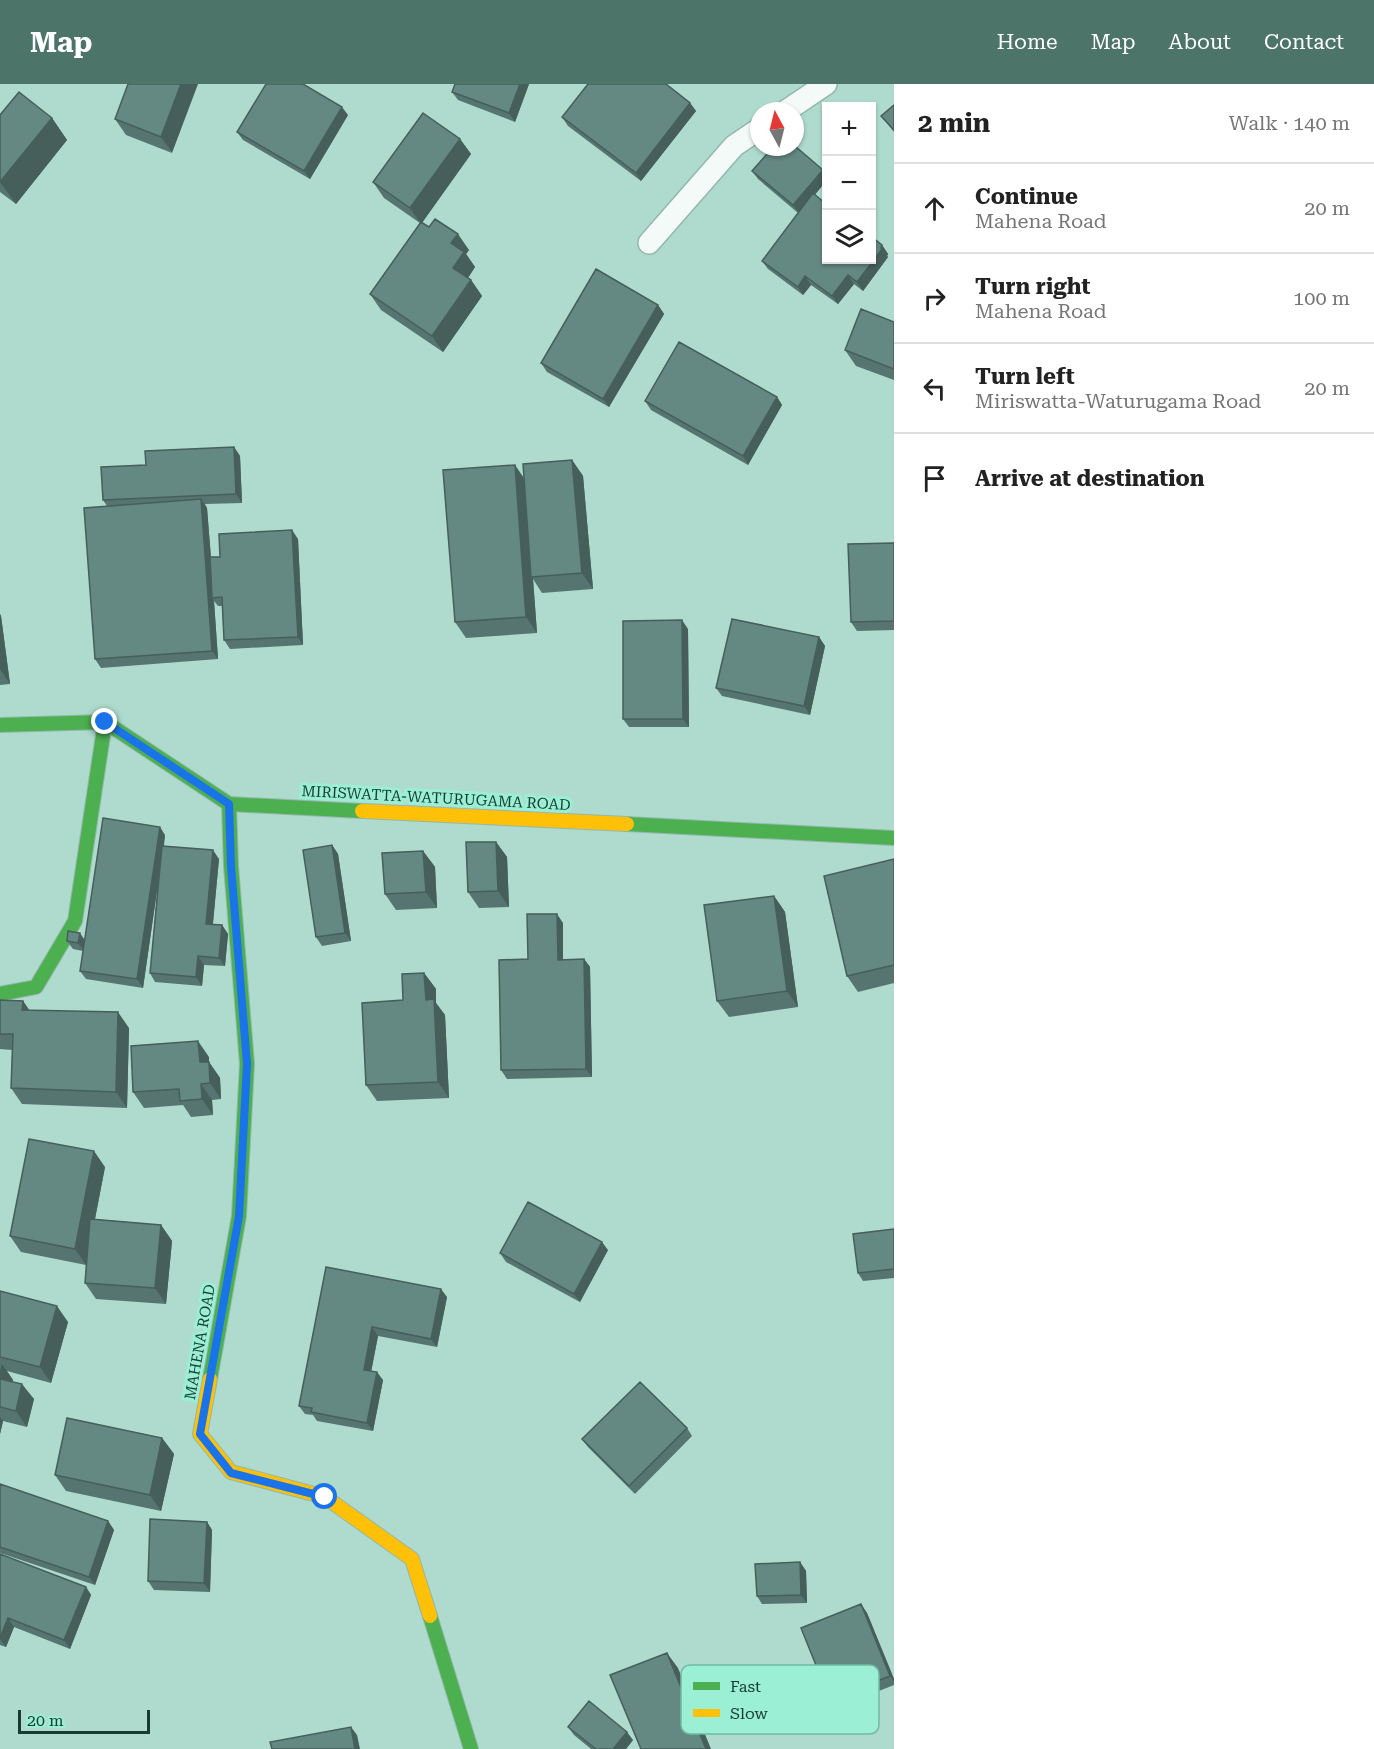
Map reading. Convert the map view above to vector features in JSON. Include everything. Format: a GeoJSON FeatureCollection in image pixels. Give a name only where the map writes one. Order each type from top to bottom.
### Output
{"type":"FeatureCollection","features":[{"type":"Feature","properties":{"kind":"street"},"geometry":{"type":"LineString","coordinates":[[0,725],[105,722],[229,804]]}},
{"type":"Feature","properties":{"kind":"street"},"geometry":{"type":"LineString","coordinates":[[0,994],[36,987],[75,921],[105,722]]}},
{"type":"Feature","properties":{"kind":"street","name":"MIRISWATTA-WATURUGAMA ROAD"},"geometry":{"type":"LineString","coordinates":[[229,804],[894,838]]}},
{"type":"Feature","properties":{"kind":"street","name":"MAHENA ROAD"},"geometry":{"type":"LineString","coordinates":[[229,804],[231,866],[247,1064],[239,1216],[200,1434],[231,1473],[325,1497],[412,1559],[471,1749]]}},
{"type":"Feature","properties":{"kind":"lane"},"geometry":{"type":"LineString","coordinates":[[799,102],[826,84]]}},
{"type":"Feature","properties":{"kind":"lane"},"geometry":{"type":"LineString","coordinates":[[649,243],[734,146],[750,135]]}},
{"type":"Feature","properties":{"kind":"building"},"geometry":{"type":"Polygon","coordinates":[[[128,84],[181,84],[161,137],[115,119],[128,84]]]}},
{"type":"Feature","properties":{"kind":"building"},"geometry":{"type":"Polygon","coordinates":[[[266,84],[303,84],[342,107],[304,171],[237,132],[266,84]]]}},
{"type":"Feature","properties":{"kind":"building"},"geometry":{"type":"Polygon","coordinates":[[[455,84],[520,84],[509,113],[452,92],[455,84]]]}},
{"type":"Feature","properties":{"kind":"building"},"geometry":{"type":"Polygon","coordinates":[[[588,84],[666,84],[690,103],[636,173],[562,117],[588,84]]]}},
{"type":"Feature","properties":{"kind":"building"},"geometry":{"type":"Polygon","coordinates":[[[19,92],[52,118],[0,182],[0,115],[19,92]]]}},
{"type":"Feature","properties":{"kind":"building"},"geometry":{"type":"Polygon","coordinates":[[[894,105],[894,130],[881,116],[894,105]]]}},
{"type":"Feature","properties":{"kind":"building"},"geometry":{"type":"Polygon","coordinates":[[[423,113],[460,139],[410,208],[373,182],[423,113]]]}},
{"type":"Feature","properties":{"kind":"building"},"geometry":{"type":"Polygon","coordinates":[[[804,154],[822,169],[793,205],[752,171],[765,156],[804,156],[804,154]]]}},
{"type":"Feature","properties":{"kind":"building"},"geometry":{"type":"Polygon","coordinates":[[[813,193],[822,201],[822,264],[871,264],[857,282],[848,275],[832,296],[805,276],[798,287],[762,261],[813,193]]]}},
{"type":"Feature","properties":{"kind":"building"},"geometry":{"type":"Polygon","coordinates":[[[435,219],[458,234],[451,243],[464,252],[453,268],[471,280],[432,336],[370,294],[421,222],[429,227],[435,219]]]}},
{"type":"Feature","properties":{"kind":"building"},"geometry":{"type":"Polygon","coordinates":[[[876,240],[882,245],[876,257],[876,240]]]}},
{"type":"Feature","properties":{"kind":"building"},"geometry":{"type":"Polygon","coordinates":[[[596,269],[658,305],[603,399],[541,363],[596,269]]]}},
{"type":"Feature","properties":{"kind":"building"},"geometry":{"type":"Polygon","coordinates":[[[861,309],[894,322],[894,369],[845,350],[861,309]]]}},
{"type":"Feature","properties":{"kind":"building"},"geometry":{"type":"Polygon","coordinates":[[[679,342],[777,397],[743,456],[645,401],[679,342]]]}},
{"type":"Feature","properties":{"kind":"building"},"geometry":{"type":"Polygon","coordinates":[[[234,447],[236,494],[103,500],[101,467],[146,465],[145,451],[234,447]]]}},
{"type":"Feature","properties":{"kind":"building"},"geometry":{"type":"Polygon","coordinates":[[[572,460],[582,573],[531,577],[523,464],[572,460]]]}},
{"type":"Feature","properties":{"kind":"building"},"geometry":{"type":"Polygon","coordinates":[[[515,465],[526,617],[455,622],[443,470],[515,465]]]}},
{"type":"Feature","properties":{"kind":"building"},"geometry":{"type":"Polygon","coordinates":[[[201,499],[212,651],[95,659],[84,508],[201,499]]]}},
{"type":"Feature","properties":{"kind":"building"},"geometry":{"type":"Polygon","coordinates":[[[292,530],[298,637],[224,640],[222,597],[212,598],[210,557],[220,557],[219,534],[292,530]]]}},
{"type":"Feature","properties":{"kind":"building"},"geometry":{"type":"Polygon","coordinates":[[[894,543],[894,621],[851,622],[848,544],[894,543]]]}},
{"type":"Feature","properties":{"kind":"building"},"geometry":{"type":"Polygon","coordinates":[[[732,619],[819,637],[804,706],[716,688],[732,619]]]}},
{"type":"Feature","properties":{"kind":"building"},"geometry":{"type":"Polygon","coordinates":[[[682,620],[683,719],[623,719],[623,621],[682,620]]]}},
{"type":"Feature","properties":{"kind":"building"},"geometry":{"type":"Polygon","coordinates":[[[103,818],[160,827],[137,979],[80,971],[103,818]]]}},
{"type":"Feature","properties":{"kind":"building"},"geometry":{"type":"Polygon","coordinates":[[[466,842],[496,842],[498,891],[468,892],[466,842]]]}},
{"type":"Feature","properties":{"kind":"building"},"geometry":{"type":"Polygon","coordinates":[[[332,845],[345,933],[316,937],[303,850],[332,845]]]}},
{"type":"Feature","properties":{"kind":"building"},"geometry":{"type":"Polygon","coordinates":[[[162,846],[213,850],[206,924],[222,925],[219,958],[198,956],[196,977],[150,973],[162,846]]]}},
{"type":"Feature","properties":{"kind":"building"},"geometry":{"type":"Polygon","coordinates":[[[423,851],[426,892],[385,894],[382,853],[423,851]]]}},
{"type":"Feature","properties":{"kind":"building"},"geometry":{"type":"Polygon","coordinates":[[[894,859],[894,965],[847,976],[824,876],[894,859]]]}},
{"type":"Feature","properties":{"kind":"building"},"geometry":{"type":"Polygon","coordinates":[[[774,896],[787,991],[717,1001],[704,905],[774,896]]]}},
{"type":"Feature","properties":{"kind":"building"},"geometry":{"type":"Polygon","coordinates":[[[527,914],[557,914],[558,960],[584,959],[586,1069],[501,1070],[499,960],[528,959],[527,914]]]}},
{"type":"Feature","properties":{"kind":"building"},"geometry":{"type":"Polygon","coordinates":[[[68,931],[80,933],[78,943],[67,941],[68,931]]]}},
{"type":"Feature","properties":{"kind":"building"},"geometry":{"type":"Polygon","coordinates":[[[424,973],[426,1000],[434,999],[438,1082],[366,1085],[362,1003],[403,1000],[402,974],[424,973]]]}},
{"type":"Feature","properties":{"kind":"building"},"geometry":{"type":"Polygon","coordinates":[[[0,1000],[23,1001],[22,1010],[118,1012],[116,1092],[11,1088],[13,1034],[0,1034],[0,1000]]]}},
{"type":"Feature","properties":{"kind":"building"},"geometry":{"type":"Polygon","coordinates":[[[198,1041],[200,1062],[209,1062],[210,1083],[201,1084],[202,1099],[180,1101],[179,1089],[133,1092],[131,1046],[198,1041]]]}},
{"type":"Feature","properties":{"kind":"building"},"geometry":{"type":"Polygon","coordinates":[[[29,1139],[94,1151],[75,1249],[10,1236],[29,1139]]]}},
{"type":"Feature","properties":{"kind":"building"},"geometry":{"type":"Polygon","coordinates":[[[528,1202],[602,1242],[574,1294],[500,1253],[528,1202]]]}},
{"type":"Feature","properties":{"kind":"building"},"geometry":{"type":"Polygon","coordinates":[[[90,1219],[161,1225],[155,1288],[85,1283],[90,1219]]]}},
{"type":"Feature","properties":{"kind":"building"},"geometry":{"type":"Polygon","coordinates":[[[894,1229],[894,1269],[858,1273],[853,1234],[894,1229]]]}},
{"type":"Feature","properties":{"kind":"building"},"geometry":{"type":"Polygon","coordinates":[[[326,1267],[441,1289],[431,1339],[372,1327],[364,1370],[377,1372],[367,1423],[311,1412],[312,1408],[299,1406],[326,1267]]]}},
{"type":"Feature","properties":{"kind":"building"},"geometry":{"type":"Polygon","coordinates":[[[0,1291],[57,1306],[40,1367],[0,1357],[0,1291]]]}},
{"type":"Feature","properties":{"kind":"building"},"geometry":{"type":"Polygon","coordinates":[[[0,1379],[22,1384],[16,1411],[0,1407],[0,1379]]]}},
{"type":"Feature","properties":{"kind":"building"},"geometry":{"type":"Polygon","coordinates":[[[640,1382],[687,1428],[629,1486],[582,1439],[640,1382]]]}},
{"type":"Feature","properties":{"kind":"building"},"geometry":{"type":"Polygon","coordinates":[[[67,1418],[162,1438],[150,1495],[55,1475],[67,1418]]]}},
{"type":"Feature","properties":{"kind":"building"},"geometry":{"type":"Polygon","coordinates":[[[0,1484],[108,1521],[89,1577],[0,1547],[0,1484]]]}},
{"type":"Feature","properties":{"kind":"building"},"geometry":{"type":"Polygon","coordinates":[[[150,1519],[207,1522],[204,1583],[148,1581],[150,1519]]]}},
{"type":"Feature","properties":{"kind":"building"},"geometry":{"type":"Polygon","coordinates":[[[0,1554],[86,1587],[64,1640],[8,1618],[0,1638],[0,1554]]]}},
{"type":"Feature","properties":{"kind":"building"},"geometry":{"type":"Polygon","coordinates":[[[800,1562],[801,1595],[757,1596],[755,1564],[800,1562]]]}},
{"type":"Feature","properties":{"kind":"building"},"geometry":{"type":"Polygon","coordinates":[[[861,1604],[890,1676],[879,1680],[879,1665],[816,1665],[801,1628],[861,1604]]]}},
{"type":"Feature","properties":{"kind":"building"},"geometry":{"type":"Polygon","coordinates":[[[667,1653],[681,1687],[681,1734],[700,1734],[706,1749],[641,1749],[610,1675],[667,1653]]]}},
{"type":"Feature","properties":{"kind":"building"},"geometry":{"type":"Polygon","coordinates":[[[589,1701],[627,1732],[613,1749],[596,1749],[568,1727],[589,1701]]]}},
{"type":"Feature","properties":{"kind":"building"},"geometry":{"type":"Polygon","coordinates":[[[351,1727],[355,1749],[272,1749],[270,1742],[351,1727]]]}},
{"type":"Feature","properties":{"kind":"traffic: fast"},"geometry":{"type":"LineString","coordinates":[[0,994],[36,987],[75,921],[105,722]]}},
{"type":"Feature","properties":{"kind":"traffic: fast"},"geometry":{"type":"LineString","coordinates":[[0,725],[105,722],[229,804],[362,811]]}},
{"type":"Feature","properties":{"kind":"traffic: fast"},"geometry":{"type":"LineString","coordinates":[[210,1379],[239,1216],[247,1064],[231,866],[229,804]]}},
{"type":"Feature","properties":{"kind":"traffic: fast"},"geometry":{"type":"LineString","coordinates":[[627,824],[894,838]]}},
{"type":"Feature","properties":{"kind":"traffic: fast"},"geometry":{"type":"LineString","coordinates":[[430,1616],[471,1749]]}},
{"type":"Feature","properties":{"kind":"traffic: slow"},"geometry":{"type":"LineString","coordinates":[[362,811],[627,824]]}},
{"type":"Feature","properties":{"kind":"traffic: slow"},"geometry":{"type":"LineString","coordinates":[[210,1379],[200,1434],[231,1472],[325,1497],[412,1559],[430,1616]]}},
{"type":"Feature","properties":{"kind":"route"},"geometry":{"type":"LineString","coordinates":[[105,722],[229,804],[231,866],[247,1064],[239,1216],[200,1434],[231,1473],[325,1497]]}}]}
